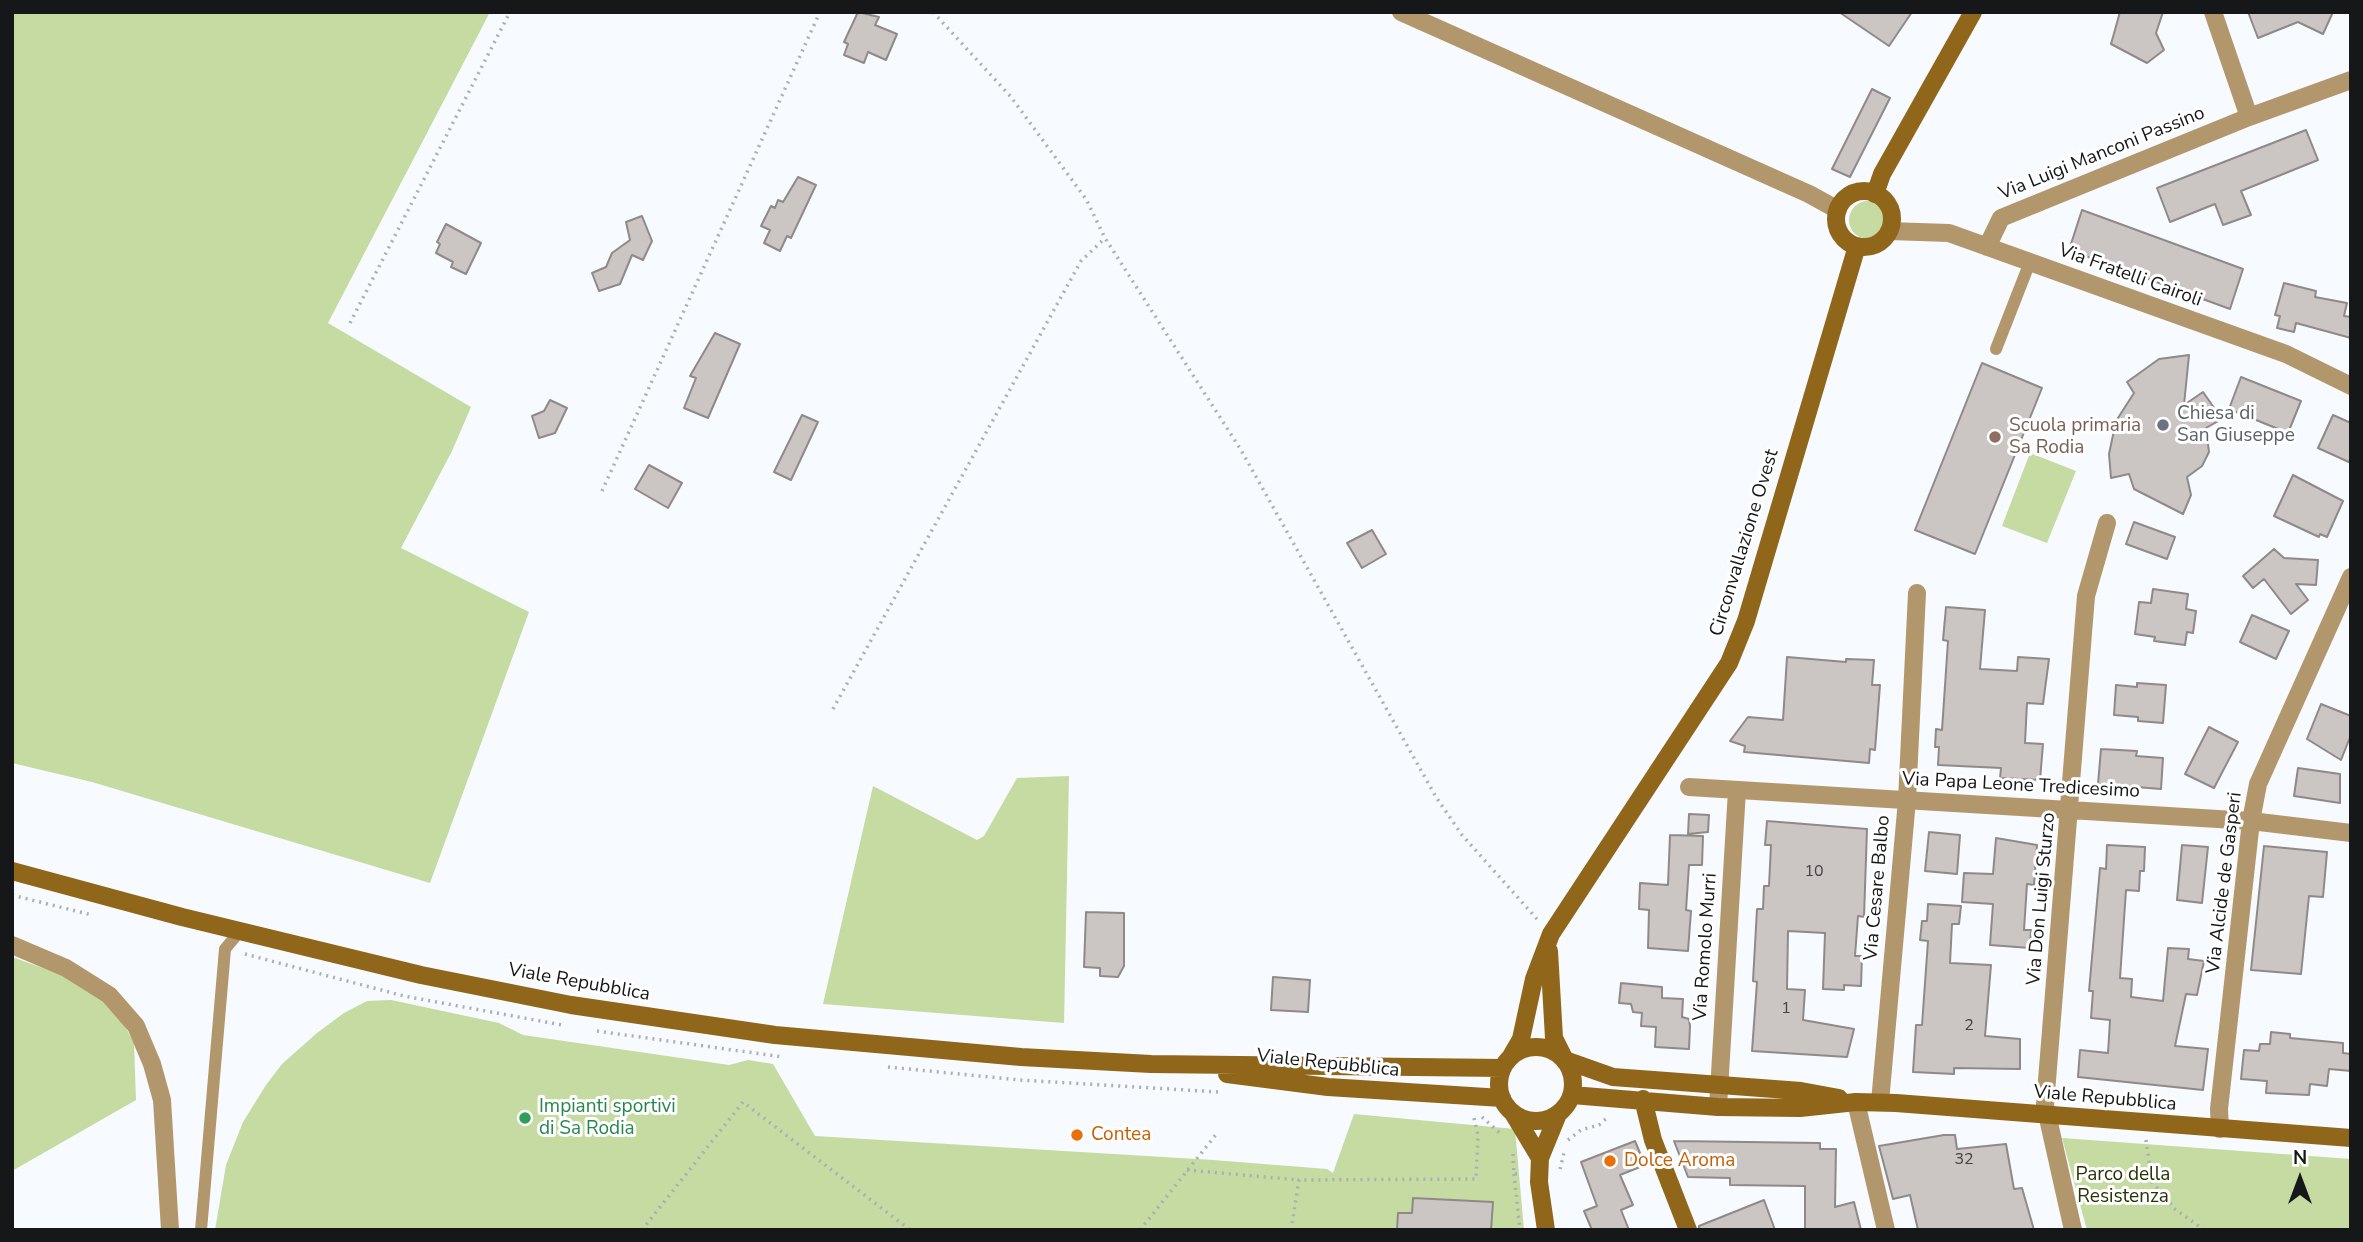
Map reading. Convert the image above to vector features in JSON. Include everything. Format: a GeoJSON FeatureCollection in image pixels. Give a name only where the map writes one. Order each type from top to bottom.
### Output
{"type":"FeatureCollection","features":[{"type":"Feature","properties":{"kind":"street"},"geometry":{"type":"LineString","coordinates":[[1401,12],[1810,194],[1838,210]]}},
{"type":"Feature","properties":{"kind":"street"},"geometry":{"type":"LineString","coordinates":[[1875,194],[1882,174],[1973,12]]}},
{"type":"Feature","properties":{"kind":"street"},"geometry":{"type":"LineString","coordinates":[[2213,12],[2249,117]]}},
{"type":"Feature","properties":{"kind":"street","name":"Via Luigi Manconi Passino"},"geometry":{"type":"LineString","coordinates":[[1987,247],[2001,218],[2249,117],[2351,80]]}},
{"type":"Feature","properties":{"kind":"street"},"geometry":{"type":"LineString","coordinates":[[1862,192],[1875,194],[1889,207],[1892,219],[1889,231],[1875,244],[1857,246],[1845,240],[1838,229],[1838,210],[1850,195],[1862,192]]}},
{"type":"Feature","properties":{"kind":"street","name":"Via Fratelli Cairoli"},"geometry":{"type":"LineString","coordinates":[[1889,231],[1950,233],[2286,354],[2351,386]]}},
{"type":"Feature","properties":{"kind":"street","name":"Circonvallazione Ovest"},"geometry":{"type":"LineString","coordinates":[[1506,1063],[1521,1039],[1534,979],[1550,940],[1728,663],[1746,621],[1857,246]]}},
{"type":"Feature","properties":{"kind":"street","name":"Via Don Luigi Sturzo"},"geometry":{"type":"LineString","coordinates":[[2073,1230],[2044,1115],[2071,810],[2086,596],[2107,523]]}},
{"type":"Feature","properties":{"kind":"street","name":"Via Alcide de Gasperi"},"geometry":{"type":"LineString","coordinates":[[2220,1129],[2219,1109],[2251,821],[2258,784],[2351,577]]}},
{"type":"Feature","properties":{"kind":"street","name":"Via Cesare Balbo"},"geometry":{"type":"LineString","coordinates":[[1880,1102],[1907,800],[1917,593]]}},
{"type":"Feature","properties":{"kind":"street","name":"Via Papa Leone Tredicesimo"},"geometry":{"type":"LineString","coordinates":[[1689,787],[2251,821],[2351,833]]}},
{"type":"Feature","properties":{"kind":"street","name":"Via Romolo Murri"},"geometry":{"type":"LineString","coordinates":[[1718,1107],[1737,790]]}},
{"type":"Feature","properties":{"kind":"street","name":"Viale Repubblica"},"geometry":{"type":"LineString","coordinates":[[12,871],[421,975],[571,1005],[748,1031],[1021,1057],[1151,1064],[1506,1063]]}},
{"type":"Feature","properties":{"kind":"street"},"geometry":{"type":"LineString","coordinates":[[1546,1230],[1539,1182],[1540,1158],[1558,1114],[1572,1095],[1574,1083],[1554,1038],[1550,940]]}},
{"type":"Feature","properties":{"kind":"street"},"geometry":{"type":"LineString","coordinates":[[12,945],[66,968],[109,995],[136,1026],[152,1064],[162,1101],[170,1230]]}},
{"type":"Feature","properties":{"kind":"street"},"geometry":{"type":"LineString","coordinates":[[1540,1158],[1507,1105],[1499,1080],[1506,1063],[1532,1047],[1544,1048],[1565,1060]]}},
{"type":"Feature","properties":{"kind":"street","name":"Viale Repubblica"},"geometry":{"type":"LineString","coordinates":[[1565,1060],[1613,1077],[1801,1091],[1856,1102]]}},
{"type":"Feature","properties":{"kind":"street","name":"Viale Repubblica"},"geometry":{"type":"LineString","coordinates":[[1151,1064],[1328,1087],[1507,1105]]}},
{"type":"Feature","properties":{"kind":"street","name":"Viale Repubblica"},"geometry":{"type":"LineString","coordinates":[[1572,1095],[1718,1107],[1800,1108],[1880,1102],[2351,1139]]}},
{"type":"Feature","properties":{"kind":"street"},"geometry":{"type":"LineString","coordinates":[[1643,1099],[1653,1140],[1688,1230]]}},
{"type":"Feature","properties":{"kind":"street"},"geometry":{"type":"LineString","coordinates":[[1856,1102],[1886,1230]]}},
{"type":"Feature","properties":{"kind":"street"},"geometry":{"type":"LineString","coordinates":[[1507,1105],[1535,1121],[1558,1114]]}},
{"type":"Feature","properties":{"kind":"lane"},"geometry":{"type":"LineString","coordinates":[[1996,349],[2030,262]]}},
{"type":"Feature","properties":{"kind":"lane"},"geometry":{"type":"LineString","coordinates":[[201,1230],[225,949],[240,931]]}},
{"type":"Feature","properties":{"kind":"path"},"geometry":{"type":"LineString","coordinates":[[350,323],[510,12]]}},
{"type":"Feature","properties":{"kind":"path"},"geometry":{"type":"LineString","coordinates":[[602,491],[820,12]]}},
{"type":"Feature","properties":{"kind":"path"},"geometry":{"type":"LineString","coordinates":[[933,12],[1011,97],[1086,199],[1105,238],[1241,450],[1436,797],[1462,835],[1550,940]]}},
{"type":"Feature","properties":{"kind":"path"},"geometry":{"type":"LineString","coordinates":[[833,709],[1081,261],[1105,238]]}},
{"type":"Feature","properties":{"kind":"path"},"geometry":{"type":"LineString","coordinates":[[642,1230],[743,1102],[910,1230]]}},
{"type":"Feature","properties":{"kind":"path"},"geometry":{"type":"LineString","coordinates":[[1187,1170],[1299,1180],[1476,1179],[1478,1135],[1472,1108]]}},
{"type":"Feature","properties":{"kind":"path"},"geometry":{"type":"LineString","coordinates":[[1140,1230],[1217,1132]]}},
{"type":"Feature","properties":{"kind":"path"},"geometry":{"type":"LineString","coordinates":[[2146,1140],[2152,1182],[2175,1209],[2204,1230]]}},
{"type":"Feature","properties":{"kind":"path"},"geometry":{"type":"LineString","coordinates":[[1514,1174],[1520,1230]]}},
{"type":"Feature","properties":{"kind":"path"},"geometry":{"type":"LineString","coordinates":[[1291,1230],[1299,1180]]}},
{"type":"Feature","properties":{"kind":"green space"},"geometry":{"type":"Polygon","coordinates":[[[12,12],[490,12],[328,323],[471,407],[452,451],[401,548],[529,612],[430,883],[92,782],[12,763],[12,12]]]}},
{"type":"Feature","properties":{"kind":"green space"},"geometry":{"type":"Polygon","coordinates":[[[1868,201],[1881,207],[1887,220],[1881,233],[1868,239],[1855,233],[1849,220],[1855,207],[1868,201]]]}},
{"type":"Feature","properties":{"kind":"green space"},"geometry":{"type":"Polygon","coordinates":[[[2030,453],[2076,471],[2047,543],[2002,526],[2030,453]]]}},
{"type":"Feature","properties":{"kind":"green space"},"geometry":{"type":"Polygon","coordinates":[[[1069,776],[1064,1023],[823,1004],[873,786],[977,840],[984,836],[1017,778],[1069,776]]]}},
{"type":"Feature","properties":{"kind":"green space"},"geometry":{"type":"Polygon","coordinates":[[[12,957],[82,982],[113,1004],[134,1043],[136,1100],[12,1171],[12,957]]]}},
{"type":"Feature","properties":{"kind":"green space","name":"Impianti sportivi di Sa Rodia"},"geometry":{"type":"Polygon","coordinates":[[[391,1000],[499,1023],[523,1035],[729,1065],[748,1060],[773,1064],[815,1136],[1213,1160],[1327,1169],[1333,1173],[1354,1114],[1515,1129],[1524,1230],[215,1230],[226,1165],[243,1122],[282,1064],[344,1013],[367,1001],[391,1000]]]}},
{"type":"Feature","properties":{"kind":"green space","name":"Parco della Resistenza"},"geometry":{"type":"Polygon","coordinates":[[[2062,1138],[2351,1159],[2351,1230],[2087,1230],[2062,1138]]]}},
{"type":"Feature","properties":{"kind":"building"},"geometry":{"type":"Polygon","coordinates":[[[858,12],[879,17],[875,25],[897,34],[886,60],[868,52],[864,63],[844,55],[848,44],[844,42],[858,12]]]}},
{"type":"Feature","properties":{"kind":"building"},"geometry":{"type":"Polygon","coordinates":[[[1839,12],[1912,12],[1889,46],[1839,12]]]}},
{"type":"Feature","properties":{"kind":"building"},"geometry":{"type":"Polygon","coordinates":[[[2120,12],[2163,12],[2156,33],[2164,50],[2147,63],[2111,44],[2120,12]]]}},
{"type":"Feature","properties":{"kind":"building"},"geometry":{"type":"Polygon","coordinates":[[[2248,12],[2333,12],[2323,34],[2298,22],[2258,38],[2248,12]]]}},
{"type":"Feature","properties":{"kind":"building"},"geometry":{"type":"Polygon","coordinates":[[[1872,89],[1890,98],[1850,177],[1832,169],[1872,89]]]}},
{"type":"Feature","properties":{"kind":"building"},"geometry":{"type":"Polygon","coordinates":[[[2306,130],[2318,160],[2241,191],[2251,215],[2223,225],[2215,204],[2170,222],[2157,188],[2306,130]]]}},
{"type":"Feature","properties":{"kind":"building"},"geometry":{"type":"Polygon","coordinates":[[[798,177],[816,185],[791,238],[787,236],[780,251],[764,243],[770,230],[761,226],[771,206],[775,208],[778,200],[783,202],[798,177]]]}},
{"type":"Feature","properties":{"kind":"building"},"geometry":{"type":"Polygon","coordinates":[[[2082,210],[2243,269],[2230,309],[2069,250],[2082,210]]]}},
{"type":"Feature","properties":{"kind":"building"},"geometry":{"type":"Polygon","coordinates":[[[642,216],[652,241],[643,260],[632,255],[620,284],[599,291],[592,273],[606,267],[612,253],[630,240],[626,222],[642,216]]]}},
{"type":"Feature","properties":{"kind":"building"},"geometry":{"type":"Polygon","coordinates":[[[446,224],[481,243],[466,274],[451,267],[453,262],[436,253],[440,244],[437,242],[446,224]]]}},
{"type":"Feature","properties":{"kind":"building"},"geometry":{"type":"Polygon","coordinates":[[[2284,283],[2316,291],[2315,297],[2347,303],[2344,316],[2351,317],[2351,338],[2296,323],[2294,332],[2277,328],[2280,316],[2275,315],[2284,283]]]}},
{"type":"Feature","properties":{"kind":"building"},"geometry":{"type":"Polygon","coordinates":[[[715,333],[740,344],[708,418],[684,408],[696,378],[690,376],[715,333]]]}},
{"type":"Feature","properties":{"kind":"building","name":"Chiesa di San Giuseppe"},"geometry":{"type":"Polygon","coordinates":[[[2189,355],[2184,405],[2203,392],[2222,419],[2206,428],[2209,452],[2202,466],[2187,477],[2191,495],[2183,514],[2134,489],[2129,474],[2111,478],[2109,454],[2116,421],[2134,393],[2127,382],[2159,359],[2189,355]]]}},
{"type":"Feature","properties":{"kind":"building"},"geometry":{"type":"Polygon","coordinates":[[[1982,363],[2042,388],[1975,554],[1915,530],[1982,363]]]}},
{"type":"Feature","properties":{"kind":"building"},"geometry":{"type":"Polygon","coordinates":[[[2241,377],[2301,401],[2288,433],[2229,409],[2241,377]]]}},
{"type":"Feature","properties":{"kind":"building"},"geometry":{"type":"Polygon","coordinates":[[[550,400],[567,408],[555,433],[539,438],[532,416],[544,411],[550,400]]]}},
{"type":"Feature","properties":{"kind":"building"},"geometry":{"type":"Polygon","coordinates":[[[802,415],[818,422],[791,480],[774,472],[802,415]]]}},
{"type":"Feature","properties":{"kind":"building"},"geometry":{"type":"Polygon","coordinates":[[[2333,415],[2351,423],[2351,463],[2318,448],[2333,415]]]}},
{"type":"Feature","properties":{"kind":"building"},"geometry":{"type":"Polygon","coordinates":[[[649,465],[682,483],[668,508],[635,489],[649,465]]]}},
{"type":"Feature","properties":{"kind":"building"},"geometry":{"type":"Polygon","coordinates":[[[2293,475],[2343,501],[2327,537],[2320,534],[2319,537],[2274,516],[2293,475]]]}},
{"type":"Feature","properties":{"kind":"building"},"geometry":{"type":"Polygon","coordinates":[[[2134,522],[2175,537],[2167,559],[2126,544],[2134,522]]]}},
{"type":"Feature","properties":{"kind":"building"},"geometry":{"type":"Polygon","coordinates":[[[1372,530],[1386,554],[1362,568],[1347,543],[1372,530]]]}},
{"type":"Feature","properties":{"kind":"building"},"geometry":{"type":"Polygon","coordinates":[[[2274,549],[2284,558],[2318,560],[2316,585],[2296,584],[2308,600],[2291,614],[2264,579],[2253,588],[2243,576],[2274,549]]]}},
{"type":"Feature","properties":{"kind":"building"},"geometry":{"type":"Polygon","coordinates":[[[2153,589],[2188,594],[2186,609],[2196,611],[2193,633],[2187,632],[2185,645],[2154,641],[2155,637],[2135,634],[2139,602],[2151,603],[2153,589]]]}},
{"type":"Feature","properties":{"kind":"building"},"geometry":{"type":"Polygon","coordinates":[[[1946,607],[1985,610],[1980,669],[2017,671],[2018,657],[2049,659],[2043,704],[2027,703],[2025,743],[2043,744],[2040,780],[2000,778],[2001,768],[1938,765],[1939,747],[1935,747],[1936,729],[1942,730],[1948,641],[1943,640],[1946,607]]]}},
{"type":"Feature","properties":{"kind":"building"},"geometry":{"type":"Polygon","coordinates":[[[2252,615],[2289,631],[2276,659],[2240,642],[2252,615]]]}},
{"type":"Feature","properties":{"kind":"building"},"geometry":{"type":"Polygon","coordinates":[[[1787,657],[1846,662],[1846,659],[1874,660],[1872,685],[1880,685],[1875,750],[1870,749],[1869,763],[1744,752],[1745,746],[1730,741],[1748,717],[1783,720],[1787,657]]]}},
{"type":"Feature","properties":{"kind":"building"},"geometry":{"type":"Polygon","coordinates":[[[2137,683],[2166,685],[2163,723],[2114,715],[2116,685],[2137,687],[2137,683]]]}},
{"type":"Feature","properties":{"kind":"building"},"geometry":{"type":"Polygon","coordinates":[[[2321,704],[2351,716],[2351,735],[2341,760],[2307,739],[2321,704]]]}},
{"type":"Feature","properties":{"kind":"building"},"geometry":{"type":"Polygon","coordinates":[[[2209,727],[2238,742],[2214,788],[2185,774],[2209,727]]]}},
{"type":"Feature","properties":{"kind":"building"},"geometry":{"type":"Polygon","coordinates":[[[2101,749],[2137,751],[2136,756],[2163,758],[2161,789],[2098,784],[2101,749]]]}},
{"type":"Feature","properties":{"kind":"building"},"geometry":{"type":"Polygon","coordinates":[[[2298,768],[2340,774],[2340,803],[2294,796],[2298,768]]]}},
{"type":"Feature","properties":{"kind":"building"},"geometry":{"type":"Polygon","coordinates":[[[1689,814],[1709,815],[1708,832],[1688,834],[1689,814]]]}},
{"type":"Feature","properties":{"kind":"building"},"geometry":{"type":"Polygon","coordinates":[[[1767,821],[1867,829],[1864,917],[1858,916],[1855,956],[1862,956],[1861,986],[1844,985],[1844,990],[1823,989],[1825,933],[1788,931],[1787,989],[1805,990],[1803,1020],[1854,1029],[1847,1057],[1752,1051],[1757,982],[1753,981],[1757,909],[1763,909],[1764,886],[1769,886],[1771,845],[1765,845],[1767,821]]]}},
{"type":"Feature","properties":{"kind":"building"},"geometry":{"type":"Polygon","coordinates":[[[1929,832],[1960,835],[1957,874],[1925,871],[1929,832]]]}},
{"type":"Feature","properties":{"kind":"building"},"geometry":{"type":"Polygon","coordinates":[[[1670,835],[1703,836],[1702,865],[1689,865],[1686,910],[1691,911],[1688,951],[1648,948],[1649,910],[1639,909],[1640,883],[1668,885],[1670,835]]]}},
{"type":"Feature","properties":{"kind":"building"},"geometry":{"type":"Polygon","coordinates":[[[1996,838],[2037,845],[2034,885],[2027,884],[2024,930],[2031,930],[2030,948],[1990,945],[1993,904],[1962,902],[1964,873],[1993,874],[1996,838]]]}},
{"type":"Feature","properties":{"kind":"building"},"geometry":{"type":"Polygon","coordinates":[[[2107,845],[2145,847],[2144,871],[2140,871],[2139,891],[2126,890],[2120,978],[2132,979],[2131,997],[2163,1001],[2168,948],[2189,949],[2188,959],[2204,961],[2197,995],[2186,994],[2175,1046],[2208,1049],[2203,1090],[2078,1077],[2080,1050],[2108,1053],[2110,1020],[2091,1018],[2093,991],[2089,991],[2100,868],[2106,869],[2107,845]]]}},
{"type":"Feature","properties":{"kind":"building"},"geometry":{"type":"Polygon","coordinates":[[[2182,845],[2208,847],[2202,903],[2177,900],[2182,845]]]}},
{"type":"Feature","properties":{"kind":"building"},"geometry":{"type":"Polygon","coordinates":[[[2264,846],[2327,852],[2323,897],[2309,896],[2301,974],[2251,970],[2264,846]]]}},
{"type":"Feature","properties":{"kind":"building"},"geometry":{"type":"Polygon","coordinates":[[[1928,904],[1961,906],[1959,924],[1952,924],[1950,963],[1991,965],[1985,1036],[2020,1039],[2020,1069],[1954,1068],[1954,1074],[1913,1072],[1916,1025],[1922,1025],[1928,941],[1920,940],[1922,921],[1927,921],[1928,904]]]}},
{"type":"Feature","properties":{"kind":"building"},"geometry":{"type":"Polygon","coordinates":[[[1086,912],[1124,913],[1124,966],[1118,977],[1100,976],[1100,968],[1084,967],[1086,912]]]}},
{"type":"Feature","properties":{"kind":"building"},"geometry":{"type":"Polygon","coordinates":[[[1273,977],[1310,980],[1308,1012],[1271,1010],[1273,977]]]}},
{"type":"Feature","properties":{"kind":"building"},"geometry":{"type":"Polygon","coordinates":[[[1621,983],[1662,987],[1662,998],[1683,999],[1682,1017],[1689,1019],[1690,1026],[1689,1049],[1655,1047],[1656,1027],[1641,1026],[1642,1013],[1633,1012],[1631,1004],[1619,1003],[1621,983]]]}},
{"type":"Feature","properties":{"kind":"building"},"geometry":{"type":"Polygon","coordinates":[[[2271,1032],[2290,1034],[2290,1038],[2343,1043],[2343,1053],[2351,1054],[2351,1071],[2329,1069],[2327,1086],[2310,1084],[2309,1095],[2266,1093],[2267,1081],[2241,1079],[2244,1050],[2259,1051],[2260,1044],[2270,1044],[2271,1032]]]}},
{"type":"Feature","properties":{"kind":"building"},"geometry":{"type":"Polygon","coordinates":[[[1955,1135],[1957,1149],[2006,1144],[2014,1189],[2022,1188],[2034,1230],[1918,1230],[1910,1195],[1893,1199],[1879,1146],[1955,1135]]]}},
{"type":"Feature","properties":{"kind":"building"},"geometry":{"type":"Polygon","coordinates":[[[1635,1141],[1645,1165],[1620,1175],[1633,1205],[1621,1210],[1629,1230],[1592,1230],[1584,1211],[1597,1206],[1581,1162],[1635,1141]]]}},
{"type":"Feature","properties":{"kind":"building"},"geometry":{"type":"Polygon","coordinates":[[[1674,1141],[1820,1143],[1820,1149],[1836,1149],[1835,1207],[1854,1202],[1861,1230],[1805,1230],[1805,1186],[1730,1185],[1730,1178],[1688,1177],[1674,1141]]]}},
{"type":"Feature","properties":{"kind":"building"},"geometry":{"type":"Polygon","coordinates":[[[1413,1198],[1493,1202],[1491,1230],[1397,1230],[1398,1213],[1412,1213],[1413,1198]]]}},
{"type":"Feature","properties":{"kind":"building"},"geometry":{"type":"Polygon","coordinates":[[[1764,1200],[1775,1230],[1699,1230],[1699,1226],[1764,1200]]]}},
{"type":"Feature","properties":{"kind":"place","name":"Chiesa di San Giuseppe"},"geometry":{"type":"Point","coordinates":[2163,425]}},
{"type":"Feature","properties":{"kind":"place","name":"Scuola primaria Sa Rodia"},"geometry":{"type":"Point","coordinates":[1995,437]}},
{"type":"Feature","properties":{"kind":"place","name":"Impianti sportivi di Sa Rodia"},"geometry":{"type":"Point","coordinates":[525,1118]}},
{"type":"Feature","properties":{"kind":"place","name":"Contea"},"geometry":{"type":"Point","coordinates":[1077,1135]}},
{"type":"Feature","properties":{"kind":"place","name":"Dolce Aroma"},"geometry":{"type":"Point","coordinates":[1610,1161]}}]}
